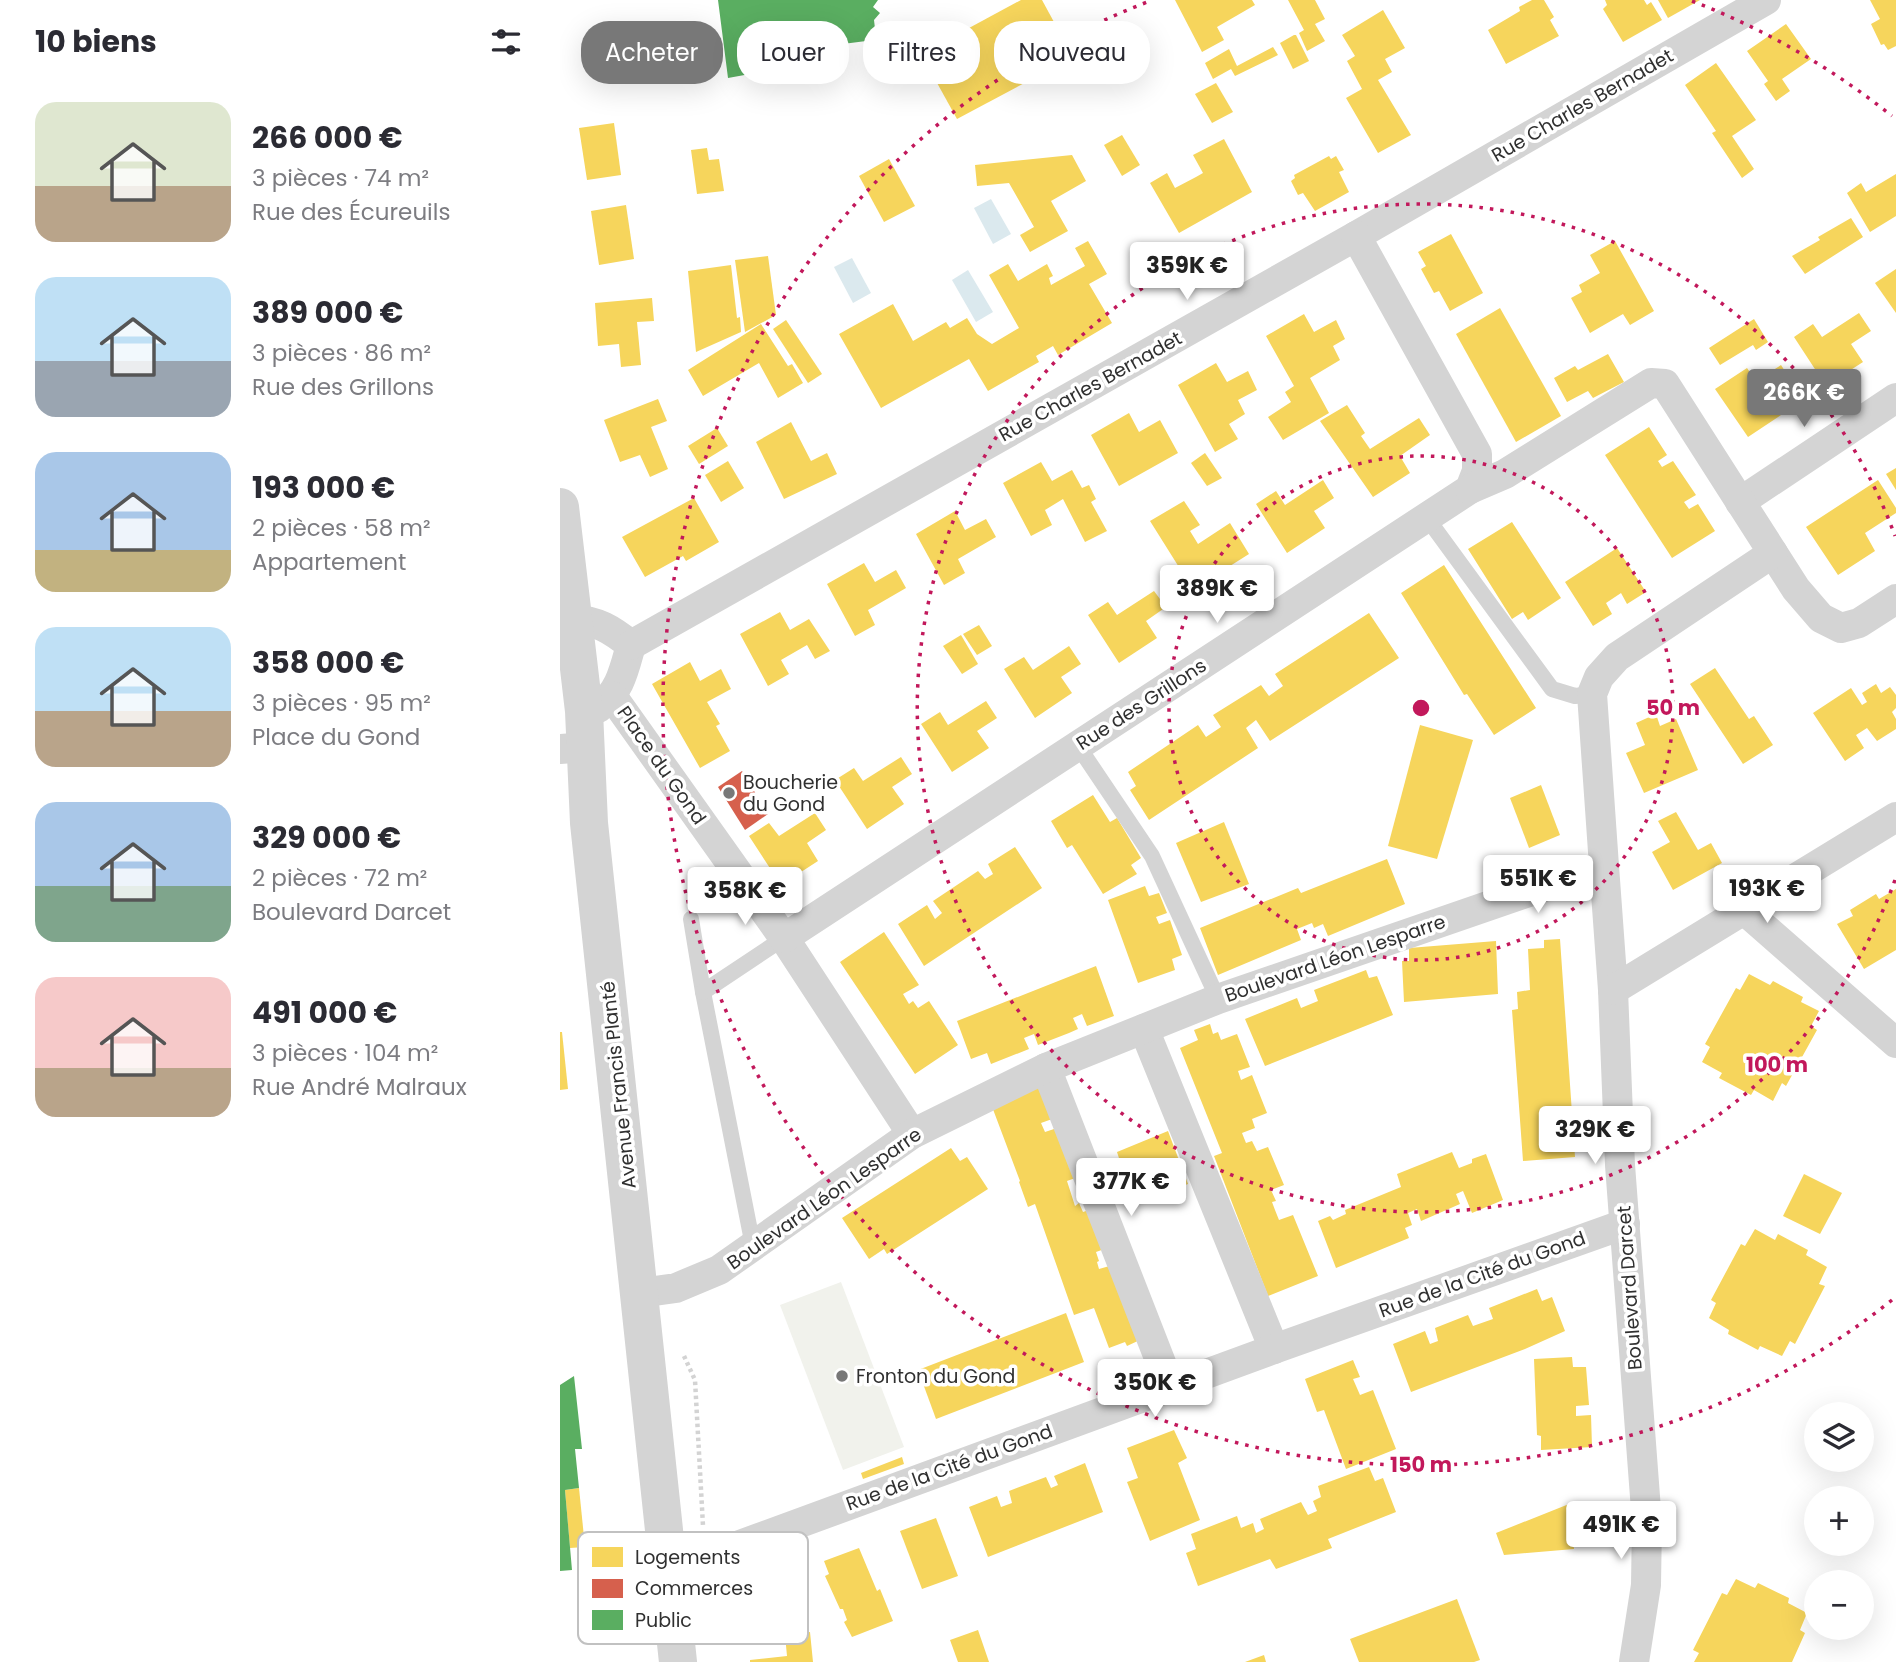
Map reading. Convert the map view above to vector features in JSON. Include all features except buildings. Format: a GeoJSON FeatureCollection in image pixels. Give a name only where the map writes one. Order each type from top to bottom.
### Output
{"type":"FeatureCollection","features":[{"type":"Feature","properties":{"kind":"street","name":"Rue Charles Bernadet"},"geometry":{"type":"LineString","coordinates":[[631,645],[1356,236],[1766,0]]}},
{"type":"Feature","properties":{"kind":"street"},"geometry":{"type":"LineString","coordinates":[[1356,236],[1477,454],[1477,471],[1471,489]]}},
{"type":"Feature","properties":{"kind":"street"},"geometry":{"type":"LineString","coordinates":[[1471,489],[1505,474],[1651,383],[1665,384],[1796,589],[1821,618],[1841,628],[1859,623],[1896,599]]}},
{"type":"Feature","properties":{"kind":"street"},"geometry":{"type":"LineString","coordinates":[[1740,502],[1896,398]]}},
{"type":"Feature","properties":{"kind":"street","name":"Rue des Grillons"},"geometry":{"type":"LineString","coordinates":[[784,938],[1471,489]]}},
{"type":"Feature","properties":{"kind":"street","name":"Avenue Francis Planté"},"geometry":{"type":"LineString","coordinates":[[560,508],[585,726],[589,823],[665,1532]]}},
{"type":"Feature","properties":{"kind":"street"},"geometry":{"type":"LineString","coordinates":[[1604,866],[1592,694],[1599,677],[1617,657],[1773,553]]}},
{"type":"Feature","properties":{"kind":"street"},"geometry":{"type":"LineString","coordinates":[[573,620],[590,620],[631,645],[621,684],[585,726]]}},
{"type":"Feature","properties":{"kind":"street","name":"Place du Gond"},"geometry":{"type":"LineString","coordinates":[[585,726],[784,938],[912,1134]]}},
{"type":"Feature","properties":{"kind":"street"},"geometry":{"type":"LineString","coordinates":[[1613,990],[1896,817]]}},
{"type":"Feature","properties":{"kind":"street","name":"Boulevard Darcet"},"geometry":{"type":"LineString","coordinates":[[1604,866],[1625,1224],[1647,1523],[1646,1585],[1634,1662]]}},
{"type":"Feature","properties":{"kind":"street","name":"Boulevard Léon Lesparre"},"geometry":{"type":"LineString","coordinates":[[640,1293],[676,1288],[719,1270],[912,1134],[1046,1068],[1217,999],[1604,866]]}},
{"type":"Feature","properties":{"kind":"street"},"geometry":{"type":"LineString","coordinates":[[1744,910],[1896,1043]]}},
{"type":"Feature","properties":{"kind":"street"},"geometry":{"type":"LineString","coordinates":[[1144,1029],[1273,1349]]}},
{"type":"Feature","properties":{"kind":"street"},"geometry":{"type":"LineString","coordinates":[[1046,1068],[1170,1386]]}},
{"type":"Feature","properties":{"kind":"street","name":"Rue de la Cité du Gond"},"geometry":{"type":"LineString","coordinates":[[775,1532],[1170,1386],[1625,1224]]}},
{"type":"Feature","properties":{"kind":"street","name":"Avenue Francis Planté"},"geometry":{"type":"LineString","coordinates":[[676,1644],[678,1662]]}},
{"type":"Feature","properties":{"kind":"lane"},"geometry":{"type":"LineString","coordinates":[[1427,517],[1552,689],[1575,696],[1592,694]]}},
{"type":"Feature","properties":{"kind":"lane"},"geometry":{"type":"LineString","coordinates":[[1078,746],[1152,856],[1217,999]]}},
{"type":"Feature","properties":{"kind":"lane"},"geometry":{"type":"LineString","coordinates":[[691,919],[753,1246]]}},
{"type":"Feature","properties":{"kind":"lane"},"geometry":{"type":"LineString","coordinates":[[703,992],[784,938]]}},
{"type":"Feature","properties":{"kind":"shaded area"},"geometry":{"type":"Polygon","coordinates":[[[991,199],[1011,234],[993,244],[974,208],[991,199]]]}},
{"type":"Feature","properties":{"kind":"shaded area"},"geometry":{"type":"Polygon","coordinates":[[[852,258],[871,293],[853,303],[834,267],[852,258]]]}},
{"type":"Feature","properties":{"kind":"shaded area"},"geometry":{"type":"Polygon","coordinates":[[[968,270],[993,312],[976,322],[952,280],[968,270]]]}},
{"type":"Feature","properties":{"kind":"shaded area","name":"Fronton du Gond"},"geometry":{"type":"Polygon","coordinates":[[[841,1282],[904,1447],[843,1470],[780,1305],[841,1282]]]}},
{"type":"Feature","properties":{"kind":"place","name":"Boucherie du Gond"},"geometry":{"type":"Point","coordinates":[729,793]}},
{"type":"Feature","properties":{"kind":"place","name":"Fronton du Gond"},"geometry":{"type":"Point","coordinates":[842,1376]}}]}
